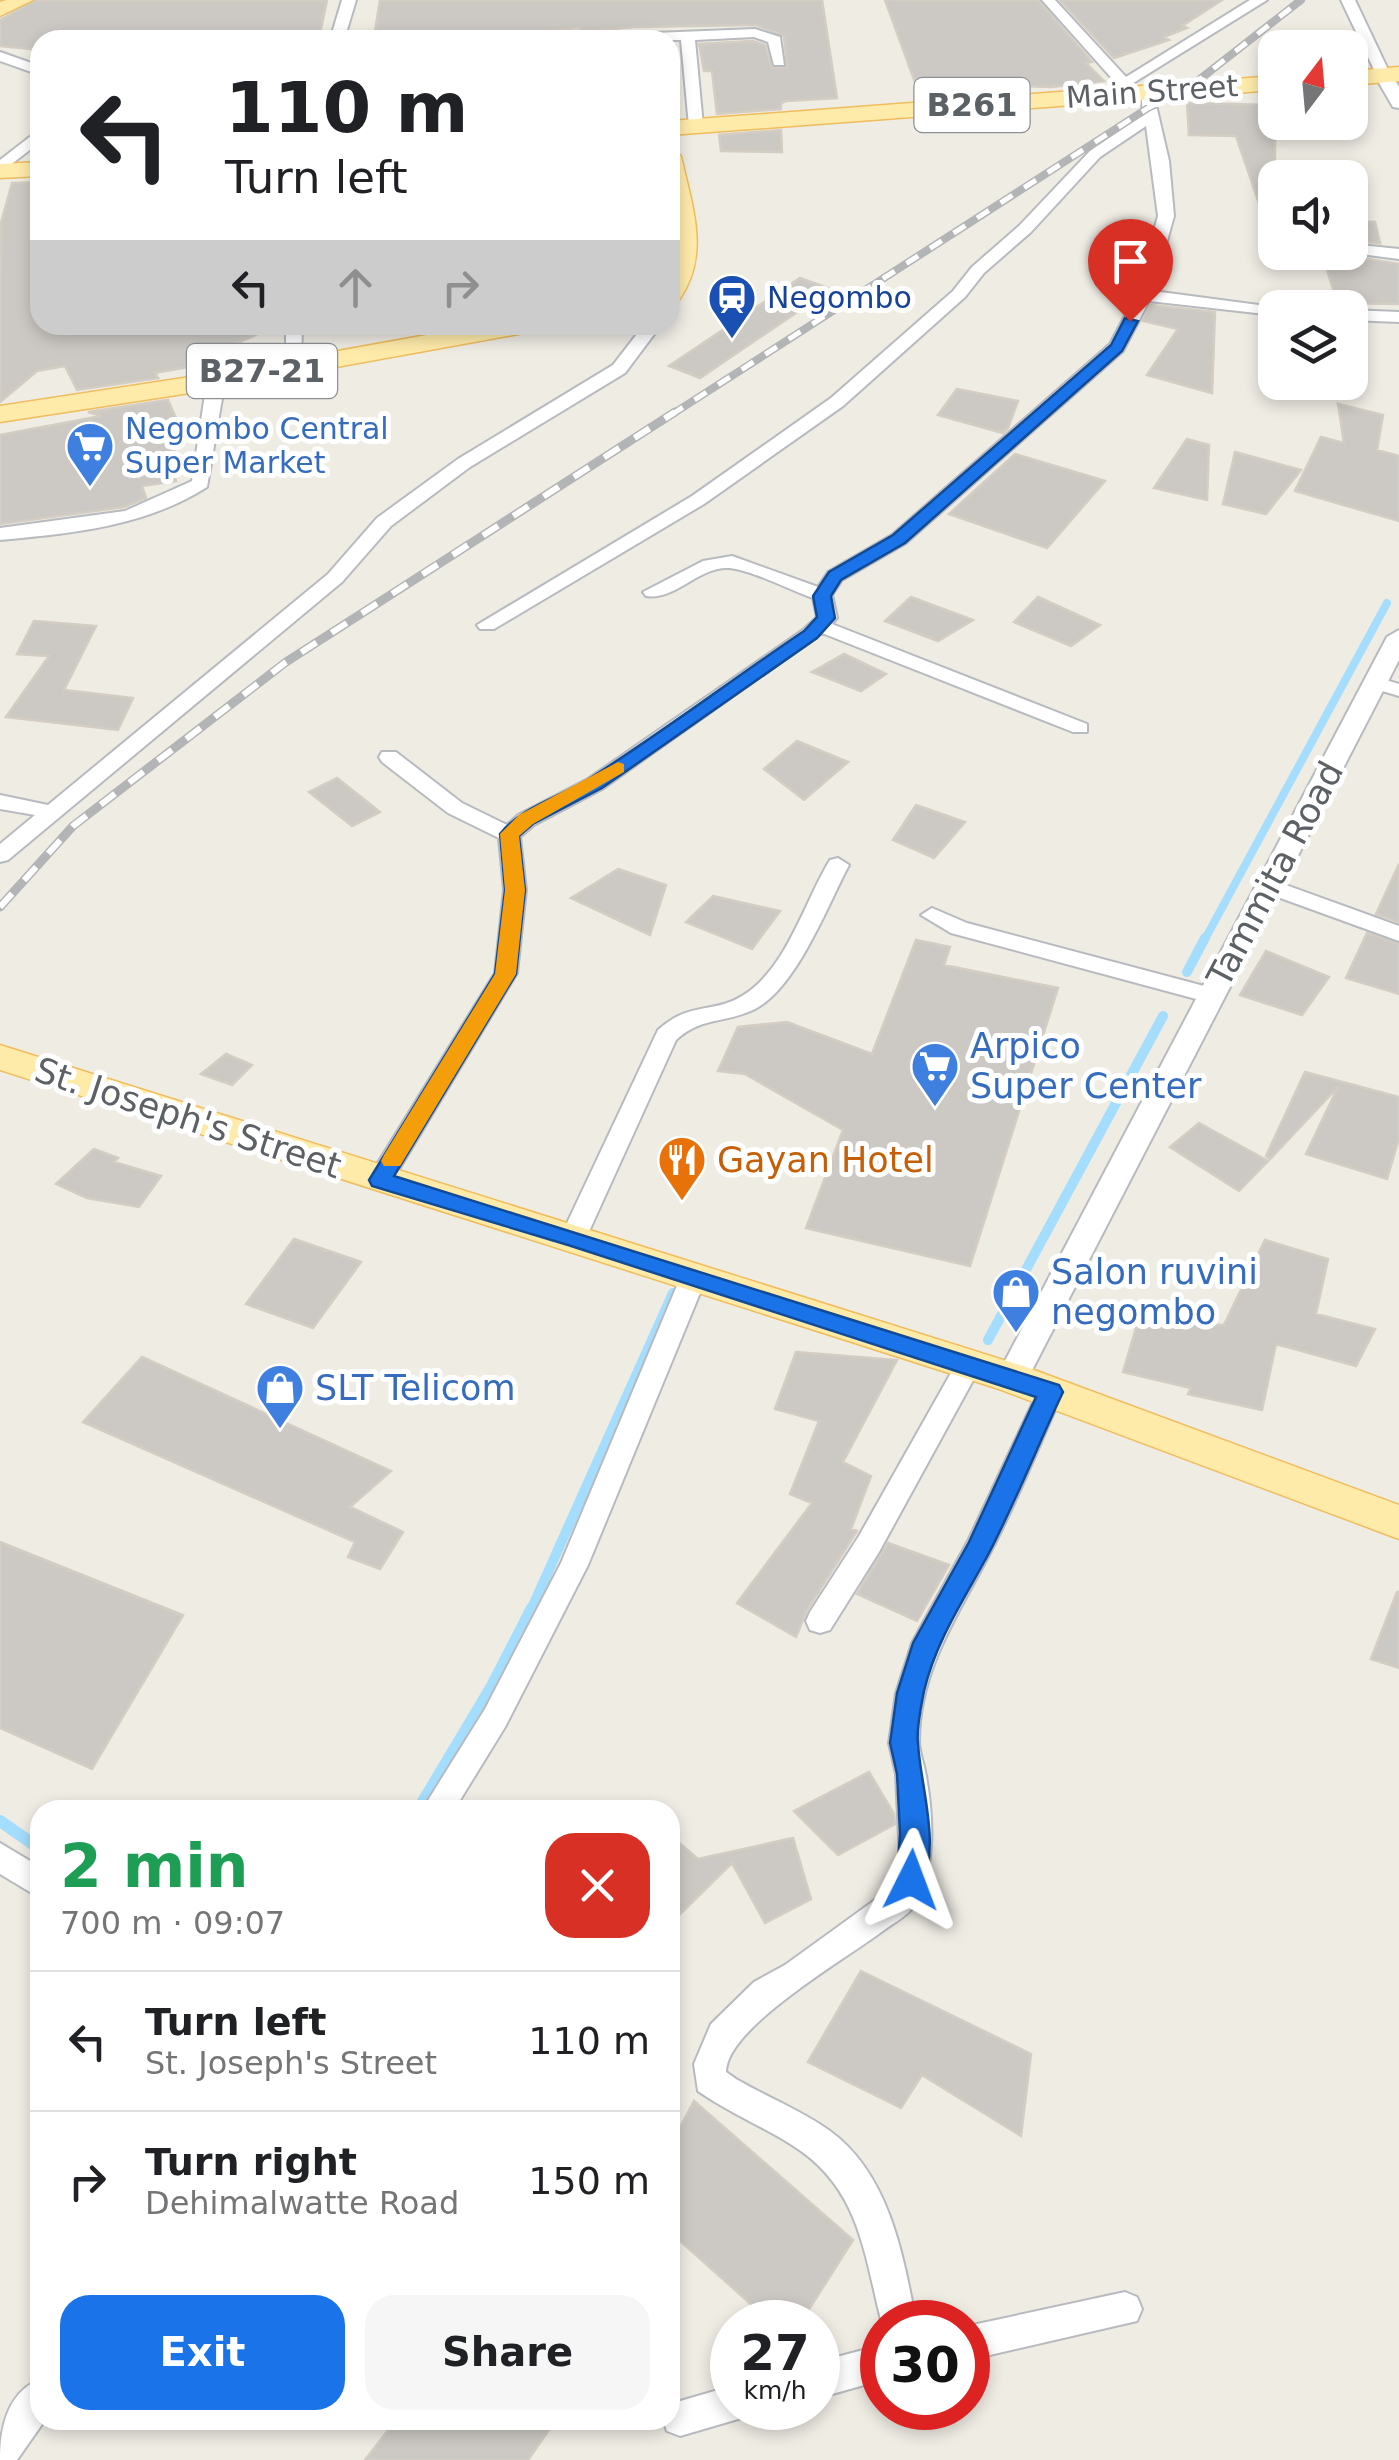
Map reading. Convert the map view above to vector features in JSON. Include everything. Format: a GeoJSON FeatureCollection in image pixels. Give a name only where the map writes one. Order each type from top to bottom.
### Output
{"type":"FeatureCollection","features":[{"type":"Feature","properties":{"kind":"main road"},"geometry":{"type":"LineString","coordinates":[[0,10],[23,0]]}},
{"type":"Feature","properties":{"kind":"main road","name":"Main Street"},"geometry":{"type":"LineString","coordinates":[[680,127],[1127,90],[1258,85]]}},
{"type":"Feature","properties":{"kind":"main road"},"geometry":{"type":"LineString","coordinates":[[0,170],[30,169]]}},
{"type":"Feature","properties":{"kind":"main road"},"geometry":{"type":"LineString","coordinates":[[680,214],[688,260],[680,285]]}},
{"type":"Feature","properties":{"kind":"main road","name":"B27-21"},"geometry":{"type":"LineString","coordinates":[[0,414],[216,381],[465,335]]}},
{"type":"Feature","properties":{"kind":"main road","name":"St. Joseph's Street"},"geometry":{"type":"LineString","coordinates":[[0,1057],[1012,1378],[1399,1522]]}},
{"type":"Feature","properties":{"kind":"street"},"geometry":{"type":"LineString","coordinates":[[340,30],[349,0]]}},
{"type":"Feature","properties":{"kind":"street"},"geometry":{"type":"LineString","coordinates":[[1127,90],[1260,0]]}},
{"type":"Feature","properties":{"kind":"street"},"geometry":{"type":"LineString","coordinates":[[1348,0],[1392,75],[1399,103]]}},
{"type":"Feature","properties":{"kind":"street"},"geometry":{"type":"LineString","coordinates":[[510,834],[526,820],[595,784],[821,626],[826,618],[822,596],[835,576],[899,539],[1117,347],[1144,295],[1166,216],[1161,161],[1150,117],[1048,1]]}},
{"type":"Feature","properties":{"kind":"street"},"geometry":{"type":"LineString","coordinates":[[680,38],[767,35],[775,40],[779,62]]}},
{"type":"Feature","properties":{"kind":"street"},"geometry":{"type":"LineString","coordinates":[[688,38],[696,126]]}},
{"type":"Feature","properties":{"kind":"street"},"geometry":{"type":"LineString","coordinates":[[0,56],[30,67]]}},
{"type":"Feature","properties":{"kind":"street"},"geometry":{"type":"LineString","coordinates":[[487,625],[698,500],[836,402],[959,294],[1094,154],[1150,117]]}},
{"type":"Feature","properties":{"kind":"street"},"geometry":{"type":"LineString","coordinates":[[0,170],[30,143]]}},
{"type":"Feature","properties":{"kind":"street"},"geometry":{"type":"LineString","coordinates":[[1368,251],[1399,254]]}},
{"type":"Feature","properties":{"kind":"street"},"geometry":{"type":"LineString","coordinates":[[1144,295],[1258,308]]}},
{"type":"Feature","properties":{"kind":"street"},"geometry":{"type":"LineString","coordinates":[[1368,316],[1399,317]]}},
{"type":"Feature","properties":{"kind":"street"},"geometry":{"type":"LineString","coordinates":[[294,335],[294,364]]}},
{"type":"Feature","properties":{"kind":"street"},"geometry":{"type":"LineString","coordinates":[[0,856],[335,578],[384,522],[464,463],[618,370],[645,335]]}},
{"type":"Feature","properties":{"kind":"street"},"geometry":{"type":"LineString","coordinates":[[0,534],[136,515],[174,502],[200,483],[216,381]]}},
{"type":"Feature","properties":{"kind":"street"},"geometry":{"type":"LineString","coordinates":[[653,592],[710,565],[732,562],[822,596]]}},
{"type":"Feature","properties":{"kind":"street"},"geometry":{"type":"LineString","coordinates":[[821,626],[1080,728]]}},
{"type":"Feature","properties":{"kind":"street","name":"Tammita Road"},"geometry":{"type":"LineString","coordinates":[[1012,1378],[1268,886],[1388,687],[1399,636]]}},
{"type":"Feature","properties":{"kind":"street"},"geometry":{"type":"LineString","coordinates":[[389,757],[456,808],[510,834]]}},
{"type":"Feature","properties":{"kind":"street"},"geometry":{"type":"LineString","coordinates":[[0,802],[51,812]]}},
{"type":"Feature","properties":{"kind":"street"},"geometry":{"type":"LineString","coordinates":[[380,1180],[506,974],[515,890],[510,834]]}},
{"type":"Feature","properties":{"kind":"street"},"geometry":{"type":"LineString","coordinates":[[573,1238],[666,1036],[683,1018],[747,1004],[769,990],[838,865]]}},
{"type":"Feature","properties":{"kind":"street"},"geometry":{"type":"LineString","coordinates":[[1268,886],[1399,934]]}},
{"type":"Feature","properties":{"kind":"street"},"geometry":{"type":"LineString","coordinates":[[932,915],[959,928],[1211,995]]}},
{"type":"Feature","properties":{"kind":"street"},"geometry":{"type":"LineString","coordinates":[[442,1800],[495,1718],[574,1566],[694,1276]]}},
{"type":"Feature","properties":{"kind":"street"},"geometry":{"type":"LineString","coordinates":[[820,1621],[870,1544],[969,1364]]}},
{"type":"Feature","properties":{"kind":"street"},"geometry":{"type":"LineString","coordinates":[[893,2300],[868,2202],[850,2174],[829,2150],[710,2080],[710,2064],[722,2035],[765,1993],[796,1976],[902,1898],[911,1880],[914,1834],[904,1743],[910,1693],[926,1643],[980,1546],[1050,1392]]}},
{"type":"Feature","properties":{"kind":"street"},"geometry":{"type":"LineString","coordinates":[[0,1857],[30,1877]]}},
{"type":"Feature","properties":{"kind":"street"},"geometry":{"type":"LineString","coordinates":[[990,2338],[1126,2309]]}},
{"type":"Feature","properties":{"kind":"street"},"geometry":{"type":"LineString","coordinates":[[680,2418],[710,2410]]}},
{"type":"Feature","properties":{"kind":"street"},"geometry":{"type":"LineString","coordinates":[[0,2454],[30,2411]]}},
{"type":"Feature","properties":{"kind":"building"},"geometry":{"type":"Polygon","coordinates":[[[36,0],[327,0],[321,30],[30,30],[30,49],[0,46],[0,20],[36,0]]]}},
{"type":"Feature","properties":{"kind":"building"},"geometry":{"type":"Polygon","coordinates":[[[380,0],[822,0],[837,98],[786,101],[781,103],[781,109],[717,114],[712,71],[704,71],[699,44],[753,41],[765,45],[772,68],[787,67],[784,36],[756,25],[375,30],[380,0]]]}},
{"type":"Feature","properties":{"kind":"building"},"geometry":{"type":"Polygon","coordinates":[[[885,0],[1038,0],[1104,81],[1051,87],[968,84],[970,90],[919,93],[885,0]]]}},
{"type":"Feature","properties":{"kind":"building"},"geometry":{"type":"Polygon","coordinates":[[[1060,0],[1222,0],[1182,26],[1187,28],[1164,37],[1169,40],[1114,58],[1060,0]]]}},
{"type":"Feature","properties":{"kind":"building"},"geometry":{"type":"Polygon","coordinates":[[[1187,103],[1258,105],[1258,140],[1275,140],[1275,160],[1258,160],[1258,200],[1236,136],[1189,135],[1187,103]]]}},
{"type":"Feature","properties":{"kind":"building"},"geometry":{"type":"Polygon","coordinates":[[[781,130],[782,152],[721,151],[719,135],[781,130]]]}},
{"type":"Feature","properties":{"kind":"building"},"geometry":{"type":"Polygon","coordinates":[[[30,182],[30,335],[256,335],[202,358],[205,364],[155,373],[158,378],[77,390],[65,366],[37,371],[0,402],[1,223],[12,183],[30,182]]]}},
{"type":"Feature","properties":{"kind":"building"},"geometry":{"type":"Polygon","coordinates":[[[1368,222],[1375,222],[1380,243],[1368,242],[1368,222]]]}},
{"type":"Feature","properties":{"kind":"building"},"geometry":{"type":"Polygon","coordinates":[[[1368,259],[1399,264],[1399,304],[1368,304],[1368,290],[1333,290],[1327,270],[1368,270],[1368,259]]]}},
{"type":"Feature","properties":{"kind":"building","name":"Negombo"},"geometry":{"type":"Polygon","coordinates":[[[800,278],[831,289],[700,378],[669,366],[800,278]]]}},
{"type":"Feature","properties":{"kind":"building"},"geometry":{"type":"Polygon","coordinates":[[[1151,305],[1215,312],[1212,393],[1147,375],[1178,329],[1143,321],[1151,305]]]}},
{"type":"Feature","properties":{"kind":"building"},"geometry":{"type":"Polygon","coordinates":[[[957,389],[1018,401],[1008,428],[1003,433],[938,415],[957,389]]]}},
{"type":"Feature","properties":{"kind":"building"},"geometry":{"type":"Polygon","coordinates":[[[168,400],[179,425],[165,427],[177,458],[169,459],[176,481],[142,486],[146,498],[124,507],[0,524],[0,435],[101,416],[88,412],[168,400]]]}},
{"type":"Feature","properties":{"kind":"building"},"geometry":{"type":"Polygon","coordinates":[[[1338,404],[1383,415],[1377,450],[1399,456],[1399,521],[1295,491],[1321,437],[1344,443],[1338,404]]]}},
{"type":"Feature","properties":{"kind":"building"},"geometry":{"type":"Polygon","coordinates":[[[1187,439],[1209,445],[1207,500],[1154,488],[1187,439]]]}},
{"type":"Feature","properties":{"kind":"building"},"geometry":{"type":"Polygon","coordinates":[[[1235,452],[1301,470],[1266,514],[1223,504],[1235,452]]]}},
{"type":"Feature","properties":{"kind":"building"},"geometry":{"type":"Polygon","coordinates":[[[1015,454],[1105,481],[1047,548],[949,514],[1015,454]]]}},
{"type":"Feature","properties":{"kind":"building"},"geometry":{"type":"Polygon","coordinates":[[[911,597],[973,620],[938,641],[885,621],[911,597]]]}},
{"type":"Feature","properties":{"kind":"building"},"geometry":{"type":"Polygon","coordinates":[[[1038,597],[1100,625],[1071,646],[1014,622],[1038,597]]]}},
{"type":"Feature","properties":{"kind":"building"},"geometry":{"type":"Polygon","coordinates":[[[34,621],[96,626],[64,690],[133,698],[118,730],[6,717],[49,656],[17,654],[34,621]]]}},
{"type":"Feature","properties":{"kind":"building"},"geometry":{"type":"Polygon","coordinates":[[[844,654],[886,674],[861,691],[812,672],[844,654]]]}},
{"type":"Feature","properties":{"kind":"building"},"geometry":{"type":"Polygon","coordinates":[[[797,741],[848,762],[804,800],[764,769],[797,741]]]}},
{"type":"Feature","properties":{"kind":"building"},"geometry":{"type":"Polygon","coordinates":[[[337,778],[380,812],[352,826],[309,792],[337,778]]]}},
{"type":"Feature","properties":{"kind":"building"},"geometry":{"type":"Polygon","coordinates":[[[916,805],[965,822],[934,858],[893,840],[916,805]]]}},
{"type":"Feature","properties":{"kind":"building"},"geometry":{"type":"Polygon","coordinates":[[[1399,864],[1399,922],[1376,914],[1399,864]]]}},
{"type":"Feature","properties":{"kind":"building"},"geometry":{"type":"Polygon","coordinates":[[[618,869],[666,885],[650,935],[571,898],[618,869]]]}},
{"type":"Feature","properties":{"kind":"building"},"geometry":{"type":"Polygon","coordinates":[[[713,896],[780,911],[752,949],[686,922],[713,896]]]}},
{"type":"Feature","properties":{"kind":"building"},"geometry":{"type":"Polygon","coordinates":[[[1367,933],[1399,944],[1399,994],[1346,978],[1367,933]]]}},
{"type":"Feature","properties":{"kind":"building","name":"Arpico Super Center"},"geometry":{"type":"Polygon","coordinates":[[[916,940],[950,947],[944,965],[1058,988],[970,1266],[806,1228],[843,1130],[745,1074],[718,1071],[738,1027],[787,1022],[872,1054],[916,940]]]}},
{"type":"Feature","properties":{"kind":"building"},"geometry":{"type":"Polygon","coordinates":[[[1266,951],[1329,977],[1302,1015],[1240,995],[1266,951]]]}},
{"type":"Feature","properties":{"kind":"building"},"geometry":{"type":"Polygon","coordinates":[[[226,1054],[252,1065],[232,1085],[201,1074],[226,1054]]]}},
{"type":"Feature","properties":{"kind":"building"},"geometry":{"type":"Polygon","coordinates":[[[1305,1072],[1399,1097],[1399,1138],[1387,1179],[1306,1154],[1338,1087],[1270,1159],[1266,1156],[1305,1072]]]}},
{"type":"Feature","properties":{"kind":"building"},"geometry":{"type":"Polygon","coordinates":[[[1199,1123],[1268,1161],[1239,1191],[1170,1147],[1199,1123]]]}},
{"type":"Feature","properties":{"kind":"building"},"geometry":{"type":"Polygon","coordinates":[[[94,1149],[118,1158],[114,1162],[161,1176],[139,1207],[87,1198],[56,1184],[94,1149]]]}},
{"type":"Feature","properties":{"kind":"building"},"geometry":{"type":"Polygon","coordinates":[[[294,1239],[361,1262],[313,1328],[246,1304],[294,1239]]]}},
{"type":"Feature","properties":{"kind":"building"},"geometry":{"type":"Polygon","coordinates":[[[1265,1240],[1328,1259],[1316,1314],[1375,1329],[1356,1366],[1276,1344],[1262,1410],[1188,1394],[1191,1388],[1123,1372],[1138,1321],[1224,1325],[1265,1240]]]}},
{"type":"Feature","properties":{"kind":"building"},"geometry":{"type":"Polygon","coordinates":[[[796,1352],[897,1360],[843,1462],[871,1476],[851,1529],[857,1531],[807,1610],[796,1637],[737,1603],[812,1503],[790,1494],[819,1421],[775,1409],[796,1352]]]}},
{"type":"Feature","properties":{"kind":"building"},"geometry":{"type":"Polygon","coordinates":[[[142,1357],[391,1471],[350,1507],[403,1532],[380,1569],[348,1557],[355,1542],[83,1422],[142,1357]]]}},
{"type":"Feature","properties":{"kind":"building"},"geometry":{"type":"Polygon","coordinates":[[[0,1542],[183,1615],[92,1769],[0,1728],[0,1542]]]}},
{"type":"Feature","properties":{"kind":"building"},"geometry":{"type":"Polygon","coordinates":[[[888,1543],[949,1565],[917,1621],[857,1594],[888,1543]]]}},
{"type":"Feature","properties":{"kind":"building"},"geometry":{"type":"Polygon","coordinates":[[[1399,1592],[1399,1668],[1371,1659],[1399,1592]]]}},
{"type":"Feature","properties":{"kind":"building"},"geometry":{"type":"Polygon","coordinates":[[[869,1772],[894,1814],[895,1824],[838,1855],[794,1811],[869,1772]]]}},
{"type":"Feature","properties":{"kind":"building"},"geometry":{"type":"Polygon","coordinates":[[[793,1838],[811,1899],[765,1923],[732,1863],[680,1914],[680,1844],[698,1859],[793,1838]]]}},
{"type":"Feature","properties":{"kind":"building"},"geometry":{"type":"Polygon","coordinates":[[[861,1971],[1031,2054],[1021,2136],[922,2075],[901,2108],[808,2062],[861,1971]]]}},
{"type":"Feature","properties":{"kind":"building"},"geometry":{"type":"Polygon","coordinates":[[[694,2101],[853,2240],[815,2300],[746,2300],[680,2241],[680,2127],[694,2101]]]}},
{"type":"Feature","properties":{"kind":"building"},"geometry":{"type":"Polygon","coordinates":[[[388,2430],[549,2430],[528,2460],[365,2460],[388,2430]]]}},
{"type":"Feature","properties":{"kind":"waterway"},"geometry":{"type":"LineString","coordinates":[[1204,941],[1387,603]]}},
{"type":"Feature","properties":{"kind":"waterway"},"geometry":{"type":"LineString","coordinates":[[1187,972],[1205,938]]}},
{"type":"Feature","properties":{"kind":"waterway"},"geometry":{"type":"LineString","coordinates":[[988,1340],[1163,1016]]}},
{"type":"Feature","properties":{"kind":"waterway"},"geometry":{"type":"LineString","coordinates":[[531,1610],[673,1293]]}},
{"type":"Feature","properties":{"kind":"waterway"},"geometry":{"type":"LineString","coordinates":[[424,1800],[492,1686],[531,1610]]}},
{"type":"Feature","properties":{"kind":"waterway"},"geometry":{"type":"LineString","coordinates":[[0,1821],[30,1842]]}},
{"type":"Feature","properties":{"kind":"railway"},"geometry":{"type":"LineString","coordinates":[[671,415],[1148,108],[1186,90],[1301,0]]}},
{"type":"Feature","properties":{"kind":"railway"},"geometry":{"type":"LineString","coordinates":[[0,907],[73,826],[286,662],[675,412]]}},
{"type":"Feature","properties":{"kind":"slow traffic"},"geometry":{"type":"LineString","coordinates":[[392,1161],[506,974],[515,890],[510,834],[526,820],[618,768]]}},
{"type":"Feature","properties":{"kind":"place","name":"Negombo"},"geometry":{"type":"Point","coordinates":[732,340]}},
{"type":"Feature","properties":{"kind":"place","name":"Negombo Central Super Market"},"geometry":{"type":"Point","coordinates":[90,488]}},
{"type":"Feature","properties":{"kind":"place","name":"Arpico Super Center"},"geometry":{"type":"Point","coordinates":[935,1108]}},
{"type":"Feature","properties":{"kind":"place","name":"Gayan Hotel"},"geometry":{"type":"Point","coordinates":[682,1202]}},
{"type":"Feature","properties":{"kind":"place","name":"Salon ruvini negombo"},"geometry":{"type":"Point","coordinates":[1016,1334]}},
{"type":"Feature","properties":{"kind":"place","name":"SLT Telicom"},"geometry":{"type":"Point","coordinates":[280,1430]}},
{"type":"Feature","properties":{"kind":"route"},"geometry":{"type":"LineString","coordinates":[[911,1880],[914,1834],[904,1743],[910,1693],[926,1643],[980,1546],[1050,1392],[380,1180],[506,974],[515,890],[510,834],[526,820],[595,784],[821,626],[826,618],[822,596],[835,576],[899,539],[1117,347],[1130,321]]}}]}
